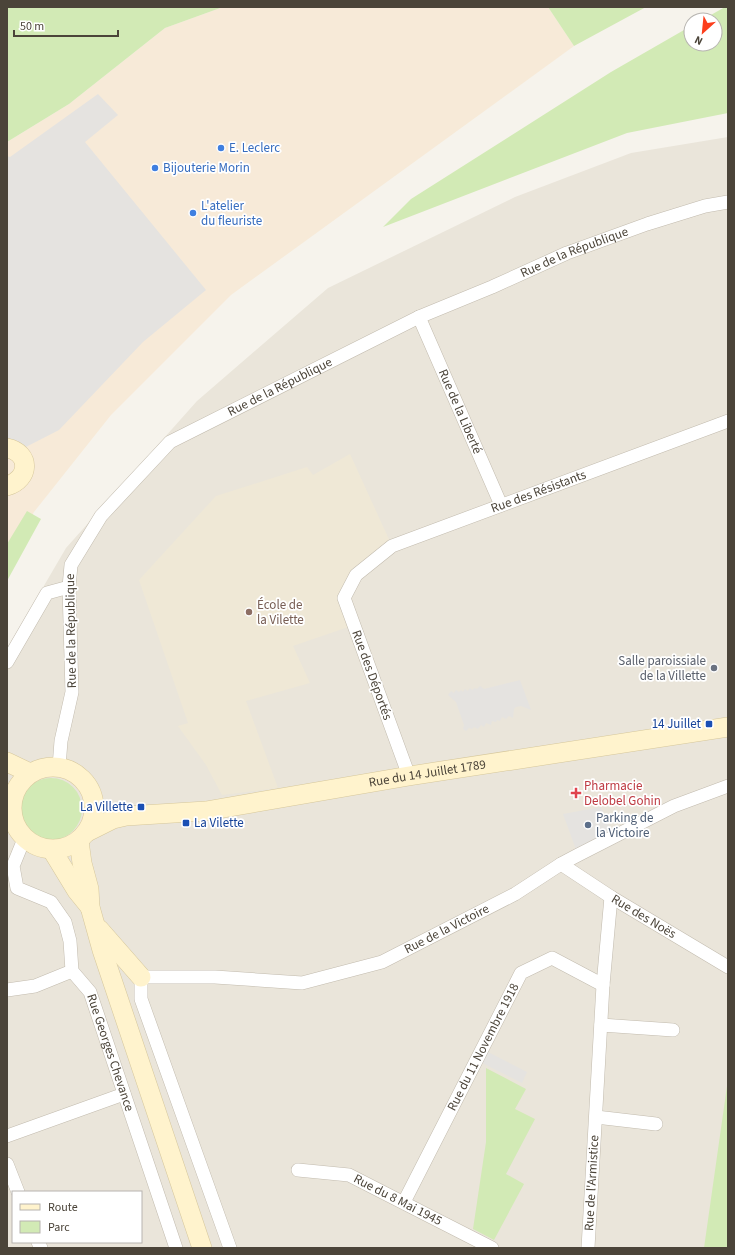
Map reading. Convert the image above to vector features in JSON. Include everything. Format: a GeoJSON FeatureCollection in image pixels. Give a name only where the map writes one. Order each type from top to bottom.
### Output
{"type":"FeatureCollection","features":[{"type":"Feature","properties":{"kind":"main road"},"geometry":{"type":"LineString","coordinates":[[7,448],[14,449],[21,456],[25,466],[22,476],[15,483],[7,486]]}},
{"type":"Feature","properties":{"kind":"main road","name":"Rue du 14 Juillet 1789"},"geometry":{"type":"LineString","coordinates":[[83,836],[113,819],[126,816],[206,811],[409,776],[728,727]]}},
{"type":"Feature","properties":{"kind":"main road"},"geometry":{"type":"LineString","coordinates":[[7,762],[30,773]]}},
{"type":"Feature","properties":{"kind":"main road"},"geometry":{"type":"LineString","coordinates":[[59,767],[69,770],[86,783],[93,798],[94,810],[92,822],[83,836],[66,848],[52,850],[37,847],[24,839],[17,830],[13,820],[10,796],[30,773],[39,769],[59,767]]}},
{"type":"Feature","properties":{"kind":"main road"},"geometry":{"type":"LineString","coordinates":[[93,798],[126,816]]}},
{"type":"Feature","properties":{"kind":"main road"},"geometry":{"type":"LineString","coordinates":[[83,836],[82,863],[89,889],[92,916],[202,1248]]}},
{"type":"Feature","properties":{"kind":"main road"},"geometry":{"type":"LineString","coordinates":[[52,850],[92,916],[141,977]]}},
{"type":"Feature","properties":{"kind":"street","name":"Rue de la République"},"geometry":{"type":"LineString","coordinates":[[59,767],[61,741],[72,692],[69,587],[71,565],[101,516],[170,442],[419,317],[492,287],[567,253],[647,224],[705,206],[728,202]]}},
{"type":"Feature","properties":{"kind":"street","name":"Rue de la Liberté"},"geometry":{"type":"LineString","coordinates":[[419,317],[501,505]]}},
{"type":"Feature","properties":{"kind":"street","name":"Rue des Résistants"},"geometry":{"type":"LineString","coordinates":[[356,575],[392,546],[728,421]]}},
{"type":"Feature","properties":{"kind":"street","name":"Rue des Déportés"},"geometry":{"type":"LineString","coordinates":[[356,575],[344,598],[409,776]]}},
{"type":"Feature","properties":{"kind":"street"},"geometry":{"type":"LineString","coordinates":[[7,662],[47,593],[69,587]]}},
{"type":"Feature","properties":{"kind":"street","name":"Rue de la Victoire"},"geometry":{"type":"LineString","coordinates":[[141,977],[215,976],[302,982],[382,962],[515,894],[561,864],[674,806],[728,786]]}},
{"type":"Feature","properties":{"kind":"street"},"geometry":{"type":"LineString","coordinates":[[7,990],[35,986],[72,971],[70,941],[65,922],[62,917],[51,902],[17,888],[14,866],[24,839]]}},
{"type":"Feature","properties":{"kind":"street","name":"Rue des Noës"},"geometry":{"type":"LineString","coordinates":[[561,864],[611,897],[728,967]]}},
{"type":"Feature","properties":{"kind":"street","name":"Rue de l'Armistice"},"geometry":{"type":"LineString","coordinates":[[588,1248],[603,985],[611,897]]}},
{"type":"Feature","properties":{"kind":"street","name":"Rue du 11 Novembre 1918"},"geometry":{"type":"LineString","coordinates":[[404,1202],[521,973],[552,958],[603,985]]}},
{"type":"Feature","properties":{"kind":"street","name":"Rue Georges Chevance"},"geometry":{"type":"LineString","coordinates":[[72,971],[90,992],[176,1248]]}},
{"type":"Feature","properties":{"kind":"street"},"geometry":{"type":"LineString","coordinates":[[141,977],[141,999],[230,1248]]}},
{"type":"Feature","properties":{"kind":"street"},"geometry":{"type":"LineString","coordinates":[[601,1025],[673,1030]]}},
{"type":"Feature","properties":{"kind":"street"},"geometry":{"type":"LineString","coordinates":[[7,1136],[124,1094]]}},
{"type":"Feature","properties":{"kind":"street","name":"Rue de l'Armistice"},"geometry":{"type":"LineString","coordinates":[[596,1117],[656,1124]]}},
{"type":"Feature","properties":{"kind":"street"},"geometry":{"type":"LineString","coordinates":[[7,1164],[18,1191]]}},
{"type":"Feature","properties":{"kind":"street","name":"Rue du 8 Mai 1945"},"geometry":{"type":"LineString","coordinates":[[298,1170],[349,1175],[492,1248]]}},
{"type":"Feature","properties":{"kind":"shaded area"},"geometry":{"type":"Polygon","coordinates":[[[223,7],[548,7],[574,46],[231,295],[111,415],[34,512],[7,560],[7,142],[69,104],[165,28],[223,7]]]}},
{"type":"Feature","properties":{"kind":"shaded area"},"geometry":{"type":"Polygon","coordinates":[[[98,94],[118,115],[85,142],[206,290],[143,342],[59,430],[20,450],[7,447],[7,156],[10,157],[98,94]]]}},
{"type":"Feature","properties":{"kind":"shaded area"},"geometry":{"type":"Polygon","coordinates":[[[728,137],[728,1248],[7,1248],[7,649],[66,548],[197,401],[328,288],[515,197],[631,153],[728,137]]]}},
{"type":"Feature","properties":{"kind":"shaded area","name":"École de la Vilette"},"geometry":{"type":"Polygon","coordinates":[[[350,454],[392,546],[356,575],[344,598],[354,625],[293,646],[310,683],[246,701],[278,788],[222,795],[206,765],[178,726],[188,723],[139,580],[216,496],[307,467],[313,475],[350,454]]]}},
{"type":"Feature","properties":{"kind":"shaded area"},"geometry":{"type":"Polygon","coordinates":[[[520,680],[531,710],[521,706],[516,707],[514,709],[513,718],[509,716],[506,719],[502,717],[500,721],[492,721],[491,725],[486,723],[484,727],[481,725],[478,729],[474,727],[472,729],[469,728],[466,731],[463,729],[464,725],[456,702],[448,695],[451,691],[454,693],[456,690],[459,692],[461,690],[463,692],[465,689],[468,691],[470,688],[472,690],[475,688],[477,689],[480,686],[484,689],[520,680]]]}},
{"type":"Feature","properties":{"kind":"shaded area","name":"Parking de la Victoire"},"geometry":{"type":"Polygon","coordinates":[[[601,807],[614,837],[578,855],[563,814],[601,807]]]}},
{"type":"Feature","properties":{"kind":"shaded area"},"geometry":{"type":"Polygon","coordinates":[[[488,1052],[527,1072],[522,1083],[482,1063],[488,1052]]]}},
{"type":"Feature","properties":{"kind":"green space"},"geometry":{"type":"Polygon","coordinates":[[[7,7],[223,7],[165,28],[69,104],[7,142],[7,7]]]}},
{"type":"Feature","properties":{"kind":"green space"},"geometry":{"type":"Polygon","coordinates":[[[548,7],[646,7],[574,46],[548,7]]]}},
{"type":"Feature","properties":{"kind":"green space"},"geometry":{"type":"Polygon","coordinates":[[[728,7],[728,113],[627,133],[383,227],[411,199],[611,72],[683,31],[683,52],[723,52],[723,12],[716,12],[728,7]]]}},
{"type":"Feature","properties":{"kind":"green space"},"geometry":{"type":"Polygon","coordinates":[[[27,511],[41,519],[7,581],[7,544],[27,511]]]}},
{"type":"Feature","properties":{"kind":"green space"},"geometry":{"type":"Polygon","coordinates":[[[51,778],[63,781],[73,787],[79,797],[82,809],[79,821],[73,831],[63,837],[51,840],[39,837],[29,831],[23,821],[20,809],[23,797],[29,787],[39,781],[51,778]]]}},
{"type":"Feature","properties":{"kind":"green space"},"geometry":{"type":"Polygon","coordinates":[[[486,1068],[526,1089],[515,1109],[535,1119],[506,1174],[524,1184],[494,1240],[473,1229],[486,1142],[486,1068]]]}},
{"type":"Feature","properties":{"kind":"green space"},"geometry":{"type":"Polygon","coordinates":[[[728,1079],[728,1248],[704,1248],[728,1079]]]}},
{"type":"Feature","properties":{"kind":"place","name":"E. Leclerc"},"geometry":{"type":"Point","coordinates":[221,148]}},
{"type":"Feature","properties":{"kind":"place","name":"Bijouterie Morin"},"geometry":{"type":"Point","coordinates":[155,168]}},
{"type":"Feature","properties":{"kind":"place","name":"L'atelier du fleuriste"},"geometry":{"type":"Point","coordinates":[193,213]}},
{"type":"Feature","properties":{"kind":"place","name":"École de la Vilette"},"geometry":{"type":"Point","coordinates":[249,612]}},
{"type":"Feature","properties":{"kind":"place","name":"Salle paroissiale de la Villette"},"geometry":{"type":"Point","coordinates":[714,668]}},
{"type":"Feature","properties":{"kind":"place","name":"14 Juillet"},"geometry":{"type":"Point","coordinates":[709,724]}},
{"type":"Feature","properties":{"kind":"place","name":"Pharmacie Delobel Gohin"},"geometry":{"type":"Point","coordinates":[576,793]}},
{"type":"Feature","properties":{"kind":"place","name":"La Villette"},"geometry":{"type":"Point","coordinates":[141,807]}},
{"type":"Feature","properties":{"kind":"place","name":"La Vilette"},"geometry":{"type":"Point","coordinates":[186,823]}},
{"type":"Feature","properties":{"kind":"place","name":"Parking de la Victoire"},"geometry":{"type":"Point","coordinates":[588,825]}}]}
